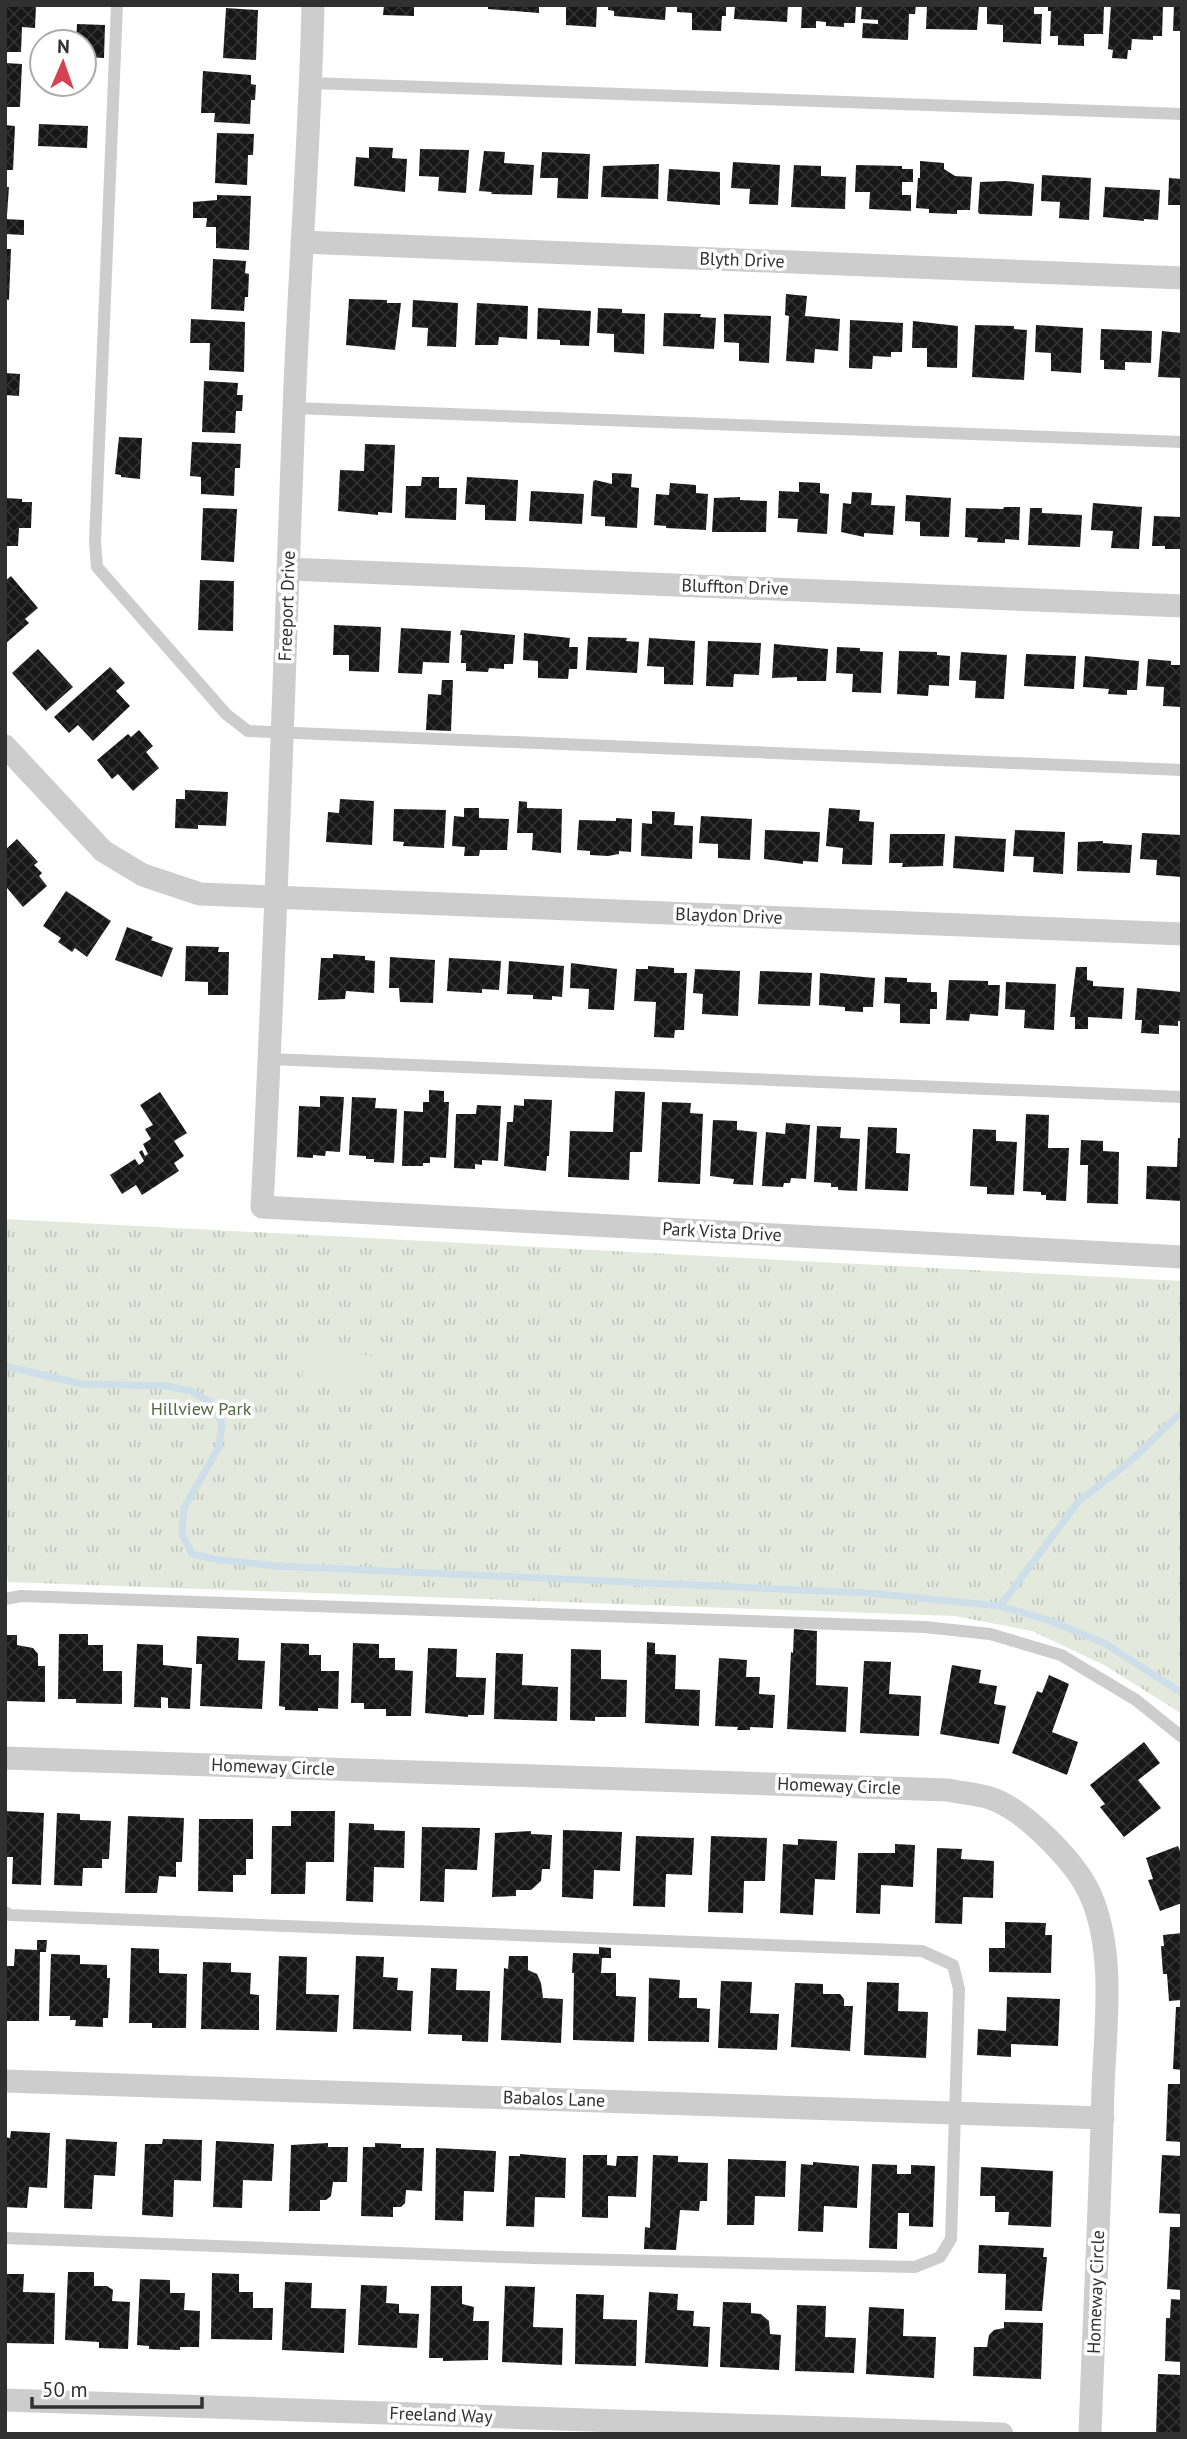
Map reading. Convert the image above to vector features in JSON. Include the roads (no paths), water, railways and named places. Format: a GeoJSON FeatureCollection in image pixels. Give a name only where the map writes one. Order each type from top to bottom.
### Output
{"type":"FeatureCollection","features":[{"type":"Feature","properties":{"kind":"street","name":"Freeport Drive"},"geometry":{"type":"LineString","coordinates":[[262,1207],[313,5]]}},
{"type":"Feature","properties":{"kind":"street","name":"Blyth Drive"},"geometry":{"type":"LineString","coordinates":[[302,242],[1182,278]]}},
{"type":"Feature","properties":{"kind":"street","name":"Bluffton Drive"},"geometry":{"type":"LineString","coordinates":[[289,569],[1182,606]]}},
{"type":"Feature","properties":{"kind":"street","name":"Blaydon Drive"},"geometry":{"type":"LineString","coordinates":[[5,746],[103,851],[143,875],[200,894],[1182,934]]}},
{"type":"Feature","properties":{"kind":"street","name":"Park Vista Drive"},"geometry":{"type":"LineString","coordinates":[[262,1207],[1182,1257]]}},
{"type":"Feature","properties":{"kind":"street","name":"Homeway Circle"},"geometry":{"type":"LineString","coordinates":[[5,1758],[948,1790],[992,1799],[1029,1822],[1058,1848],[1090,1894],[1103,1938],[1106,1985],[1103,2118],[1090,2434]]}},
{"type":"Feature","properties":{"kind":"street","name":"Babalos Lane"},"geometry":{"type":"LineString","coordinates":[[5,2081],[1103,2118]]}},
{"type":"Feature","properties":{"kind":"street","name":"Freeland Way"},"geometry":{"type":"LineString","coordinates":[[5,2400],[1002,2434]]}},
{"type":"Feature","properties":{"kind":"lane"},"geometry":{"type":"LineString","coordinates":[[117,5],[95,542],[97,567],[226,714],[248,731],[1182,770]]}},
{"type":"Feature","properties":{"kind":"lane"},"geometry":{"type":"LineString","coordinates":[[311,83],[1182,114]]}},
{"type":"Feature","properties":{"kind":"lane"},"geometry":{"type":"LineString","coordinates":[[294,408],[1182,442]]}},
{"type":"Feature","properties":{"kind":"lane"},"geometry":{"type":"LineString","coordinates":[[270,1059],[1182,1097]]}},
{"type":"Feature","properties":{"kind":"lane"},"geometry":{"type":"LineString","coordinates":[[5,1599],[21,1596],[379,1607],[925,1627],[990,1634],[1061,1655],[1136,1700],[1182,1737]]}},
{"type":"Feature","properties":{"kind":"lane"},"geometry":{"type":"LineString","coordinates":[[5,1912],[10,1915],[922,1951],[953,1965],[959,1989],[951,2239],[940,2257],[915,2267],[520,2258],[5,2238]]}},
{"type":"Feature","properties":{"kind":"waterway"},"geometry":{"type":"LineString","coordinates":[[5,1366],[82,1384],[166,1386],[191,1391],[210,1402],[222,1423],[219,1447],[184,1508],[182,1534],[192,1554],[219,1560],[277,1566],[868,1593],[1000,1606],[1048,1620],[1104,1643],[1182,1693]]}},
{"type":"Feature","properties":{"kind":"waterway"},"geometry":{"type":"LineString","coordinates":[[1000,1606],[1078,1502],[1127,1464],[1182,1412]]}},
{"type":"Feature","properties":{"kind":"park label","name":"Hillview Park"},"geometry":{"type":"Point","coordinates":[201,1409]}}]}
